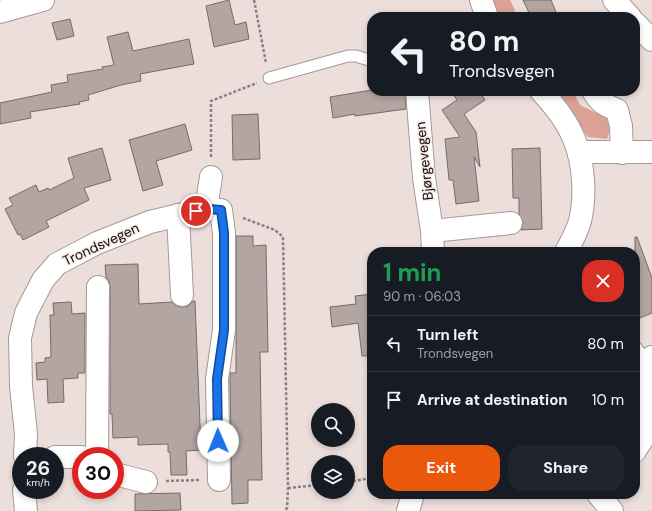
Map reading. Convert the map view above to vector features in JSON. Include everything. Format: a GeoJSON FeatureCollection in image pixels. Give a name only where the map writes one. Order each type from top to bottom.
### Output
{"type":"FeatureCollection","features":[{"type":"Feature","properties":{"kind":"street"},"geometry":{"type":"LineString","coordinates":[[0,12],[43,0]]}},
{"type":"Feature","properties":{"kind":"street"},"geometry":{"type":"LineString","coordinates":[[481,0],[485,12]]}},
{"type":"Feature","properties":{"kind":"street"},"geometry":{"type":"LineString","coordinates":[[614,0],[625,12]]}},
{"type":"Feature","properties":{"kind":"street"},"geometry":{"type":"LineString","coordinates":[[640,27],[652,40]]}},
{"type":"Feature","properties":{"kind":"street","name":"Bjørgevegen"},"geometry":{"type":"LineString","coordinates":[[418,96],[424,178],[432,231],[433,247]]}},
{"type":"Feature","properties":{"kind":"street"},"geometry":{"type":"LineString","coordinates":[[545,96],[557,109],[574,138],[579,154],[583,180],[580,221],[568,247]]}},
{"type":"Feature","properties":{"kind":"street"},"geometry":{"type":"LineString","coordinates":[[596,96],[598,100],[617,110],[621,126],[623,158]]}},
{"type":"Feature","properties":{"kind":"street"},"geometry":{"type":"LineString","coordinates":[[579,154],[587,152],[623,158],[652,152]]}},
{"type":"Feature","properties":{"kind":"street"},"geometry":{"type":"LineString","coordinates":[[211,177],[208,196],[224,233],[224,330],[217,379],[219,480]]}},
{"type":"Feature","properties":{"kind":"street","name":"Trondsvegen"},"geometry":{"type":"LineString","coordinates":[[25,447],[26,434],[21,386],[20,338],[26,313],[43,280],[58,264],[97,243],[168,216],[214,210]]}},
{"type":"Feature","properties":{"kind":"street"},"geometry":{"type":"LineString","coordinates":[[178,215],[182,295]]}},
{"type":"Feature","properties":{"kind":"street"},"geometry":{"type":"LineString","coordinates":[[432,231],[510,223]]}},
{"type":"Feature","properties":{"kind":"street"},"geometry":{"type":"LineString","coordinates":[[97,447],[98,287]]}},
{"type":"Feature","properties":{"kind":"street"},"geometry":{"type":"LineString","coordinates":[[640,443],[643,438],[645,416],[643,364]]}},
{"type":"Feature","properties":{"kind":"street"},"geometry":{"type":"LineString","coordinates":[[124,476],[146,482]]}},
{"type":"Feature","properties":{"kind":"street"},"geometry":{"type":"LineString","coordinates":[[25,499],[26,511]]}},
{"type":"Feature","properties":{"kind":"street"},"geometry":{"type":"LineString","coordinates":[[408,511],[412,499]]}},
{"type":"Feature","properties":{"kind":"lane"},"geometry":{"type":"LineString","coordinates":[[269,78],[348,56],[356,56],[367,59]]}},
{"type":"Feature","properties":{"kind":"path"},"geometry":{"type":"LineString","coordinates":[[211,177],[211,101],[269,78],[254,0]]}},
{"type":"Feature","properties":{"kind":"path"},"geometry":{"type":"LineString","coordinates":[[214,210],[275,230],[283,237],[288,488],[287,508],[285,511]]}},
{"type":"Feature","properties":{"kind":"path"},"geometry":{"type":"LineString","coordinates":[[355,481],[367,478]]}},
{"type":"Feature","properties":{"kind":"path"},"geometry":{"type":"LineString","coordinates":[[146,482],[219,480]]}},
{"type":"Feature","properties":{"kind":"path"},"geometry":{"type":"LineString","coordinates":[[288,488],[311,486]]}},
{"type":"Feature","properties":{"kind":"shaded area"},"geometry":{"type":"Polygon","coordinates":[[[492,0],[510,0],[516,12],[496,12],[492,0]]]}},
{"type":"Feature","properties":{"kind":"shaded area"},"geometry":{"type":"Polygon","coordinates":[[[557,96],[576,96],[580,105],[613,121],[607,139],[588,137],[557,96]]]}},
{"type":"Feature","properties":{"kind":"building"},"geometry":{"type":"Polygon","coordinates":[[[229,0],[235,25],[246,22],[249,39],[214,47],[206,6],[229,0]]]}},
{"type":"Feature","properties":{"kind":"building"},"geometry":{"type":"Polygon","coordinates":[[[523,0],[551,0],[556,12],[529,12],[523,0]]]}},
{"type":"Feature","properties":{"kind":"building"},"geometry":{"type":"Polygon","coordinates":[[[70,19],[74,36],[57,40],[52,23],[70,19]]]}},
{"type":"Feature","properties":{"kind":"building"},"geometry":{"type":"Polygon","coordinates":[[[128,32],[133,51],[189,39],[194,64],[140,74],[141,81],[121,85],[88,95],[89,100],[79,102],[80,104],[30,112],[31,118],[0,124],[0,103],[52,92],[51,85],[68,82],[67,75],[103,69],[102,67],[114,65],[107,37],[128,32]]]}},
{"type":"Feature","properties":{"kind":"building"},"geometry":{"type":"Polygon","coordinates":[[[367,91],[367,96],[405,96],[406,109],[355,116],[355,114],[333,118],[330,97],[367,91]]]}},
{"type":"Feature","properties":{"kind":"building"},"geometry":{"type":"Polygon","coordinates":[[[454,96],[482,96],[485,100],[464,114],[476,132],[480,167],[474,157],[479,201],[456,204],[453,180],[449,180],[445,139],[460,137],[442,110],[457,100],[454,96]]]}},
{"type":"Feature","properties":{"kind":"building"},"geometry":{"type":"Polygon","coordinates":[[[258,114],[260,159],[233,160],[232,115],[258,114]]]}},
{"type":"Feature","properties":{"kind":"building"},"geometry":{"type":"Polygon","coordinates":[[[185,124],[192,150],[156,161],[163,185],[143,191],[129,140],[185,124]]]}},
{"type":"Feature","properties":{"kind":"building"},"geometry":{"type":"Polygon","coordinates":[[[102,148],[111,180],[84,188],[89,200],[46,221],[49,227],[23,240],[20,234],[18,235],[5,209],[13,205],[9,198],[36,185],[39,192],[48,188],[49,190],[74,178],[68,158],[102,148]]]}},
{"type":"Feature","properties":{"kind":"building"},"geometry":{"type":"Polygon","coordinates":[[[540,148],[542,229],[521,230],[523,222],[519,214],[519,198],[513,198],[512,149],[540,148]]]}},
{"type":"Feature","properties":{"kind":"building"},"geometry":{"type":"Polygon","coordinates":[[[236,236],[253,236],[253,246],[266,245],[268,352],[260,352],[262,480],[248,480],[248,503],[232,504],[230,373],[236,373],[236,236]]]}},
{"type":"Feature","properties":{"kind":"building"},"geometry":{"type":"Polygon","coordinates":[[[635,237],[637,237],[652,278],[652,313],[640,318],[640,247],[635,247],[635,237]]]}},
{"type":"Feature","properties":{"kind":"building"},"geometry":{"type":"Polygon","coordinates":[[[138,264],[139,304],[172,302],[177,306],[182,307],[188,306],[195,301],[201,450],[186,451],[187,475],[171,475],[170,452],[168,452],[168,444],[138,445],[138,437],[113,438],[112,414],[110,414],[110,287],[109,281],[106,277],[105,265],[138,264]]]}},
{"type":"Feature","properties":{"kind":"building"},"geometry":{"type":"Polygon","coordinates":[[[367,295],[367,356],[362,356],[358,323],[332,327],[330,307],[356,304],[355,296],[367,295]]]}},
{"type":"Feature","properties":{"kind":"building"},"geometry":{"type":"Polygon","coordinates":[[[71,302],[72,314],[85,313],[85,373],[78,373],[78,378],[63,379],[64,402],[48,403],[47,379],[37,380],[36,363],[45,362],[45,358],[51,357],[50,315],[54,315],[53,303],[71,302]]]}},
{"type":"Feature","properties":{"kind":"building"},"geometry":{"type":"Polygon","coordinates":[[[180,493],[181,510],[135,511],[135,494],[180,493]]]}},
{"type":"Feature","properties":{"kind":"route"},"geometry":{"type":"LineString","coordinates":[[196,211],[208,209],[221,210],[224,233],[224,330],[217,379],[218,441]]}}]}
